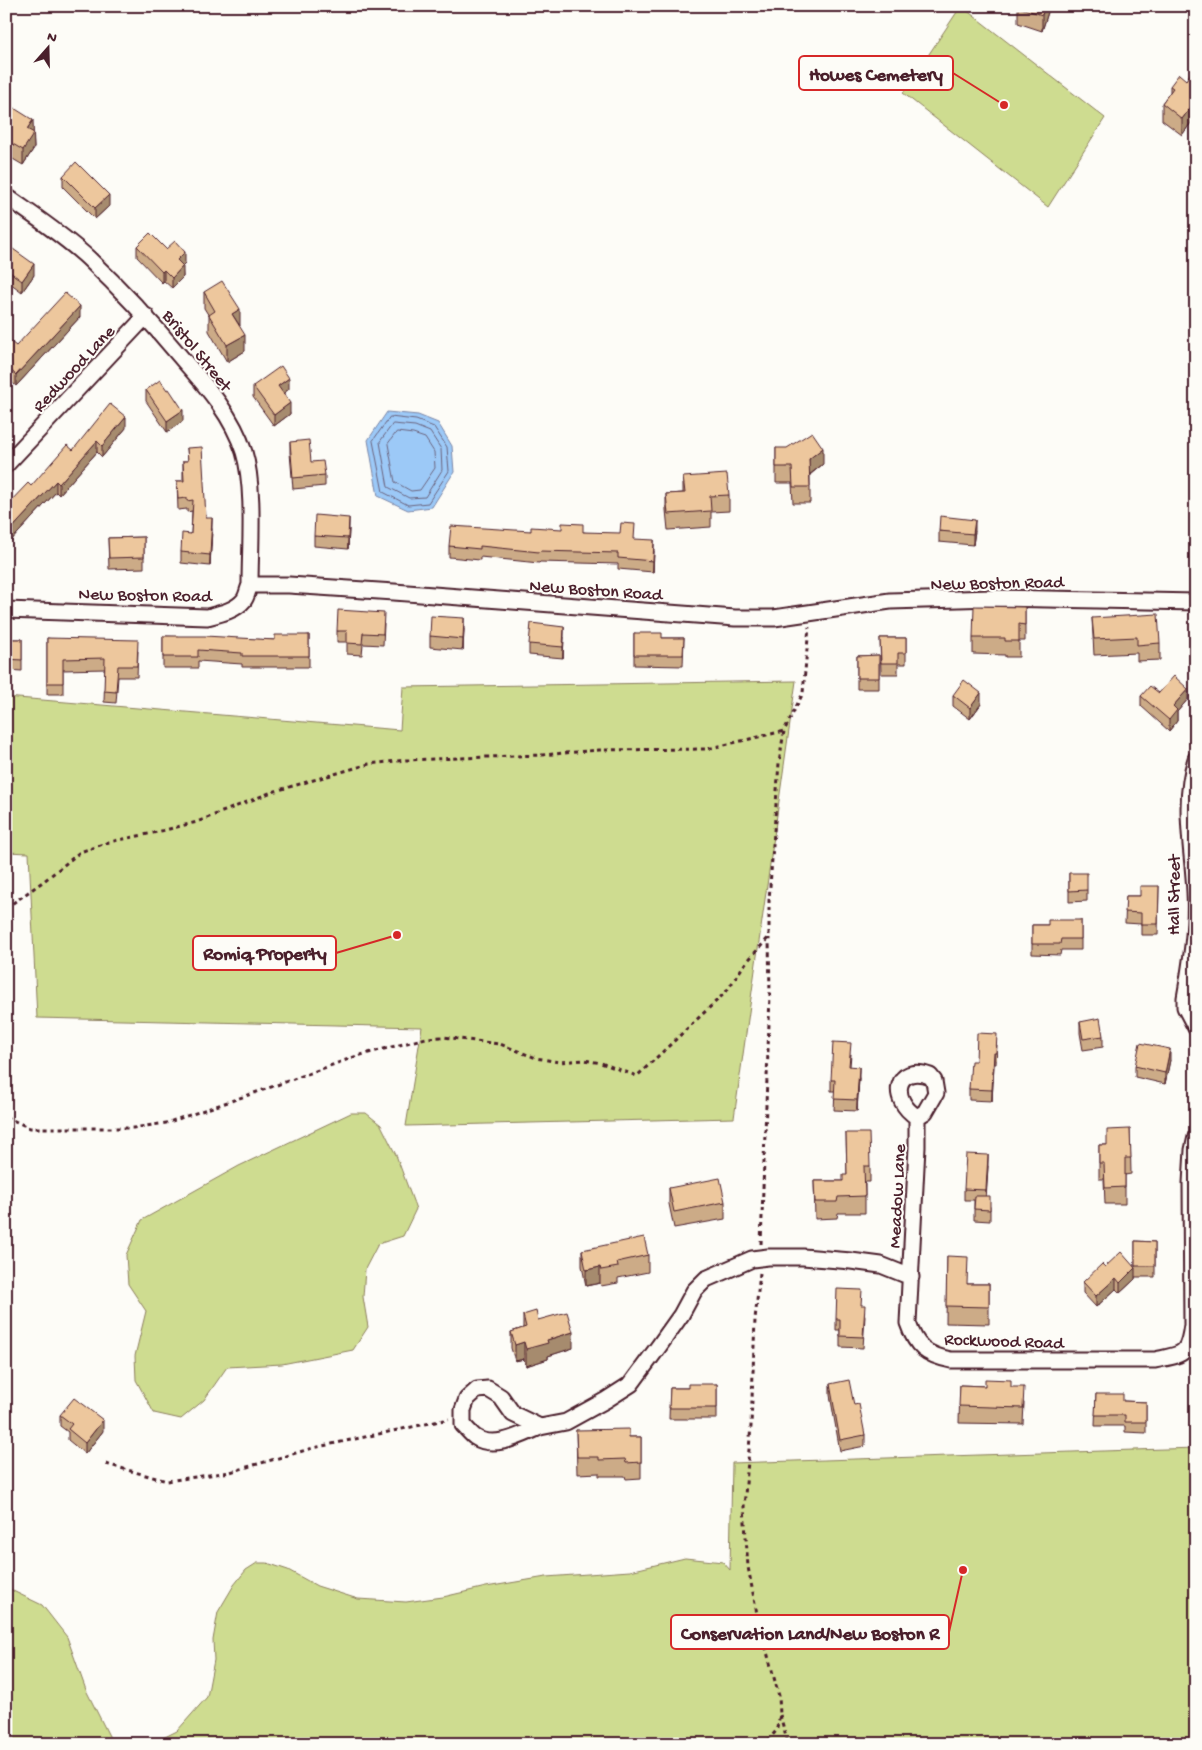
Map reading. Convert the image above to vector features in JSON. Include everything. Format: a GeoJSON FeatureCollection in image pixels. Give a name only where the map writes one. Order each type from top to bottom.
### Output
{"type":"FeatureCollection","features":[{"type":"Feature","properties":{"kind":"street","name":"Bristol Street"},"geometry":{"type":"LineString","coordinates":[[6,196],[87,257],[146,316],[202,382],[233,424],[244,453],[248,471],[250,585]]}},
{"type":"Feature","properties":{"kind":"street","name":"Redwood Lane"},"geometry":{"type":"LineString","coordinates":[[6,466],[146,316]]}},
{"type":"Feature","properties":{"kind":"street","name":"New Boston Road"},"geometry":{"type":"LineString","coordinates":[[6,610],[207,617],[234,608],[244,600],[250,585],[394,592],[735,618],[774,618],[890,602],[993,598],[1196,602]]}},
{"type":"Feature","properties":{"kind":"street","name":"Hall Street"},"geometry":{"type":"LineString","coordinates":[[1196,759],[1189,786],[1188,805],[1196,918],[1185,1007],[1196,1028]]}},
{"type":"Feature","properties":{"kind":"street","name":"Meadow Lane"},"geometry":{"type":"LineString","coordinates":[[911,1277],[917,1117]]}},
{"type":"Feature","properties":{"kind":"street","name":"Rockwood Road"},"geometry":{"type":"LineString","coordinates":[[911,1277],[908,1323],[912,1336],[921,1348],[938,1357],[972,1361],[1155,1360],[1180,1355],[1190,1341],[1192,1283],[1191,1183],[1193,1150],[1196,1137]]}},
{"type":"Feature","properties":{"kind":"street"},"geometry":{"type":"LineString","coordinates":[[540,1427],[513,1414],[502,1397],[488,1389],[477,1390],[467,1399],[463,1410],[463,1425],[475,1437],[490,1442],[510,1440],[540,1427],[566,1422],[631,1384],[681,1315],[694,1291],[706,1279],[745,1262],[761,1258],[803,1257],[851,1261],[881,1266],[911,1277]]}},
{"type":"Feature","properties":{"kind":"path"},"geometry":{"type":"LineString","coordinates":[[788,1744],[780,1715],[779,1696],[758,1619],[748,1566],[744,1507],[753,1397],[755,1319],[761,1258],[770,996],[769,900],[777,783],[784,730],[803,693],[808,647],[809,614]]}},
{"type":"Feature","properties":{"kind":"path"},"geometry":{"type":"LineString","coordinates":[[6,908],[80,852],[109,842],[197,822],[272,792],[369,764],[406,760],[542,755],[599,750],[706,749],[784,730]]}},
{"type":"Feature","properties":{"kind":"path"},"geometry":{"type":"LineString","coordinates":[[6,1118],[30,1128],[133,1128],[166,1123],[357,1056],[426,1038],[443,1037],[500,1044],[536,1058],[559,1062],[585,1060],[601,1062],[637,1076],[726,992],[744,965],[769,937]]}},
{"type":"Feature","properties":{"kind":"path"},"geometry":{"type":"LineString","coordinates":[[106,1464],[167,1481],[230,1472],[313,1448],[463,1416]]}},
{"type":"Feature","properties":{"kind":"path"},"geometry":{"type":"LineString","coordinates":[[765,1744],[776,1731],[780,1715]]}},
{"type":"Feature","properties":{"kind":"green space"},"geometry":{"type":"Polygon","coordinates":[[[961,6],[1105,118],[1048,207],[903,93],[961,6]]]}},
{"type":"Feature","properties":{"kind":"green space"},"geometry":{"type":"Polygon","coordinates":[[[796,681],[734,1118],[406,1126],[422,1027],[37,1018],[29,853],[6,852],[6,697],[400,730],[403,687],[796,681]]]}},
{"type":"Feature","properties":{"kind":"green space"},"geometry":{"type":"Polygon","coordinates":[[[351,1113],[366,1113],[381,1125],[396,1155],[416,1209],[403,1236],[378,1244],[365,1269],[363,1297],[368,1327],[353,1350],[282,1364],[227,1367],[204,1400],[181,1419],[154,1413],[136,1380],[135,1356],[146,1311],[128,1284],[126,1255],[142,1220],[239,1166],[351,1113]]]}},
{"type":"Feature","properties":{"kind":"green space"},"geometry":{"type":"Polygon","coordinates":[[[1196,1448],[1196,1744],[151,1744],[177,1731],[207,1697],[214,1660],[213,1640],[218,1612],[234,1585],[246,1570],[257,1563],[267,1563],[288,1570],[317,1586],[358,1599],[406,1602],[443,1597],[486,1587],[546,1577],[630,1571],[685,1558],[723,1562],[730,1570],[732,1463],[1196,1448]]]}},
{"type":"Feature","properties":{"kind":"green space"},"geometry":{"type":"Polygon","coordinates":[[[6,1584],[13,1591],[42,1605],[67,1637],[86,1690],[113,1744],[6,1744],[6,1584]]]}},
{"type":"Feature","properties":{"kind":"water"},"geometry":{"type":"Polygon","coordinates":[[[387,412],[418,415],[438,423],[452,446],[454,472],[432,507],[408,510],[378,496],[368,440],[387,412]]]}},
{"type":"Feature","properties":{"kind":"building"},"geometry":{"type":"Polygon","coordinates":[[[1018,6],[1045,6],[1042,15],[1018,6]]]}},
{"type":"Feature","properties":{"kind":"building"},"geometry":{"type":"Polygon","coordinates":[[[1196,67],[1196,100],[1182,119],[1162,103],[1173,88],[1170,86],[1179,74],[1186,80],[1196,67]]]}},
{"type":"Feature","properties":{"kind":"building"},"geometry":{"type":"Polygon","coordinates":[[[6,103],[33,120],[27,129],[34,133],[23,150],[6,140],[6,103]]]}},
{"type":"Feature","properties":{"kind":"building"},"geometry":{"type":"Polygon","coordinates":[[[76,162],[109,195],[95,208],[63,176],[76,162]]]}},
{"type":"Feature","properties":{"kind":"building"},"geometry":{"type":"Polygon","coordinates":[[[150,233],[166,249],[175,241],[185,252],[177,260],[183,266],[172,278],[164,270],[162,272],[137,246],[150,233]]]}},
{"type":"Feature","properties":{"kind":"building"},"geometry":{"type":"Polygon","coordinates":[[[6,244],[34,264],[22,281],[6,269],[6,244]]]}},
{"type":"Feature","properties":{"kind":"building"},"geometry":{"type":"Polygon","coordinates":[[[222,281],[240,309],[232,314],[245,335],[227,345],[209,315],[215,311],[204,292],[222,281]]]}},
{"type":"Feature","properties":{"kind":"building"},"geometry":{"type":"Polygon","coordinates":[[[65,293],[80,306],[16,375],[6,366],[6,347],[11,342],[16,346],[65,293]]]}},
{"type":"Feature","properties":{"kind":"building"},"geometry":{"type":"Polygon","coordinates":[[[281,366],[289,378],[278,386],[290,403],[274,415],[253,386],[281,366]]]}},
{"type":"Feature","properties":{"kind":"building"},"geometry":{"type":"Polygon","coordinates":[[[160,380],[167,390],[169,389],[183,410],[167,421],[146,390],[160,380]]]}},
{"type":"Feature","properties":{"kind":"building"},"geometry":{"type":"Polygon","coordinates":[[[110,404],[126,417],[102,446],[97,441],[59,484],[56,481],[6,535],[6,506],[28,483],[31,486],[67,445],[73,450],[110,404]]]}},
{"type":"Feature","properties":{"kind":"building"},"geometry":{"type":"Polygon","coordinates":[[[812,432],[823,448],[809,459],[810,487],[793,487],[792,467],[776,467],[776,448],[787,448],[812,432]]]}},
{"type":"Feature","properties":{"kind":"building"},"geometry":{"type":"Polygon","coordinates":[[[309,440],[311,462],[323,461],[325,475],[293,478],[290,442],[309,440]]]}},
{"type":"Feature","properties":{"kind":"building"},"geometry":{"type":"Polygon","coordinates":[[[202,447],[206,518],[212,518],[210,555],[181,552],[182,533],[191,534],[193,500],[187,501],[187,498],[178,499],[177,481],[184,481],[183,461],[188,461],[187,448],[202,447]]]}},
{"type":"Feature","properties":{"kind":"building"},"geometry":{"type":"Polygon","coordinates":[[[727,474],[729,495],[710,496],[711,511],[668,514],[666,494],[685,493],[683,477],[727,474]]]}},
{"type":"Feature","properties":{"kind":"building"},"geometry":{"type":"Polygon","coordinates":[[[315,515],[349,518],[348,538],[314,536],[315,515]]]}},
{"type":"Feature","properties":{"kind":"building"},"geometry":{"type":"Polygon","coordinates":[[[940,516],[975,520],[973,534],[939,531],[940,516]]]}},
{"type":"Feature","properties":{"kind":"building"},"geometry":{"type":"Polygon","coordinates":[[[562,523],[583,524],[583,532],[620,533],[621,523],[635,524],[634,539],[654,540],[653,561],[618,558],[618,553],[539,552],[480,546],[480,549],[449,546],[451,526],[531,531],[531,527],[562,529],[562,523]]]}},
{"type":"Feature","properties":{"kind":"building"},"geometry":{"type":"Polygon","coordinates":[[[144,537],[144,557],[109,558],[108,538],[144,537]]]}},
{"type":"Feature","properties":{"kind":"building"},"geometry":{"type":"Polygon","coordinates":[[[974,606],[1025,607],[1025,625],[1019,624],[1019,641],[1005,641],[1005,638],[973,638],[974,606]]]}},
{"type":"Feature","properties":{"kind":"building"},"geometry":{"type":"Polygon","coordinates":[[[338,610],[384,613],[383,634],[363,633],[362,644],[347,643],[347,631],[337,631],[338,610]]]}},
{"type":"Feature","properties":{"kind":"building"},"geometry":{"type":"Polygon","coordinates":[[[1158,614],[1160,643],[1137,645],[1137,637],[1094,639],[1092,618],[1158,614]]]}},
{"type":"Feature","properties":{"kind":"building"},"geometry":{"type":"Polygon","coordinates":[[[431,616],[464,618],[463,639],[430,636],[431,616]]]}},
{"type":"Feature","properties":{"kind":"building"},"geometry":{"type":"Polygon","coordinates":[[[531,623],[564,627],[563,647],[529,644],[531,623]]]}},
{"type":"Feature","properties":{"kind":"building"},"geometry":{"type":"Polygon","coordinates":[[[634,633],[662,633],[662,638],[684,638],[683,655],[634,655],[634,633]]]}},
{"type":"Feature","properties":{"kind":"building"},"geometry":{"type":"Polygon","coordinates":[[[275,635],[309,635],[309,656],[242,656],[242,653],[198,650],[198,657],[163,657],[163,636],[275,640],[275,635]]]}},
{"type":"Feature","properties":{"kind":"building"},"geometry":{"type":"Polygon","coordinates":[[[47,638],[138,640],[137,666],[118,666],[116,692],[104,691],[105,658],[63,659],[63,683],[47,683],[47,638]]]}},
{"type":"Feature","properties":{"kind":"building"},"geometry":{"type":"Polygon","coordinates":[[[880,638],[906,638],[906,653],[898,653],[898,663],[881,663],[880,638]]]}},
{"type":"Feature","properties":{"kind":"building"},"geometry":{"type":"Polygon","coordinates":[[[6,639],[22,639],[22,660],[6,659],[6,639]]]}},
{"type":"Feature","properties":{"kind":"building"},"geometry":{"type":"Polygon","coordinates":[[[879,655],[879,678],[857,678],[857,656],[879,655]]]}},
{"type":"Feature","properties":{"kind":"building"},"geometry":{"type":"Polygon","coordinates":[[[1174,676],[1188,689],[1173,706],[1177,710],[1169,720],[1141,696],[1150,686],[1159,693],[1174,676]]]}},
{"type":"Feature","properties":{"kind":"building"},"geometry":{"type":"Polygon","coordinates":[[[964,680],[981,693],[970,708],[953,695],[964,680]]]}},
{"type":"Feature","properties":{"kind":"building"},"geometry":{"type":"Polygon","coordinates":[[[1069,873],[1087,873],[1087,890],[1069,891],[1069,873]]]}},
{"type":"Feature","properties":{"kind":"building"},"geometry":{"type":"Polygon","coordinates":[[[1140,886],[1159,886],[1158,924],[1141,924],[1141,913],[1125,912],[1126,896],[1140,896],[1140,886]]]}},
{"type":"Feature","properties":{"kind":"building"},"geometry":{"type":"Polygon","coordinates":[[[1048,920],[1081,920],[1081,939],[1061,939],[1060,944],[1032,944],[1032,925],[1048,925],[1048,920]]]}},
{"type":"Feature","properties":{"kind":"building"},"geometry":{"type":"Polygon","coordinates":[[[1100,1018],[1103,1036],[1083,1039],[1080,1022],[1100,1018]]]}},
{"type":"Feature","properties":{"kind":"building"},"geometry":{"type":"Polygon","coordinates":[[[977,1033],[997,1034],[992,1090],[969,1089],[971,1061],[976,1061],[977,1033]]]}},
{"type":"Feature","properties":{"kind":"building"},"geometry":{"type":"Polygon","coordinates":[[[833,1042],[851,1043],[849,1066],[859,1067],[857,1100],[834,1099],[835,1080],[831,1080],[833,1042]]]}},
{"type":"Feature","properties":{"kind":"building"},"geometry":{"type":"Polygon","coordinates":[[[1140,1043],[1170,1049],[1165,1073],[1135,1066],[1140,1043]]]}},
{"type":"Feature","properties":{"kind":"building"},"geometry":{"type":"Polygon","coordinates":[[[1130,1129],[1131,1158],[1125,1158],[1125,1187],[1105,1188],[1104,1163],[1099,1163],[1099,1145],[1107,1145],[1107,1130],[1130,1129]]]}},
{"type":"Feature","properties":{"kind":"building"},"geometry":{"type":"Polygon","coordinates":[[[846,1133],[869,1133],[870,1166],[864,1166],[865,1196],[838,1197],[837,1202],[815,1202],[814,1181],[843,1181],[843,1175],[847,1175],[846,1133]]]}},
{"type":"Feature","properties":{"kind":"building"},"geometry":{"type":"Polygon","coordinates":[[[966,1154],[988,1155],[986,1190],[964,1189],[966,1154]]]}},
{"type":"Feature","properties":{"kind":"building"},"geometry":{"type":"Polygon","coordinates":[[[720,1178],[725,1202],[674,1212],[669,1188],[720,1178]]]}},
{"type":"Feature","properties":{"kind":"building"},"geometry":{"type":"Polygon","coordinates":[[[975,1196],[990,1196],[990,1210],[974,1209],[975,1196]]]}},
{"type":"Feature","properties":{"kind":"building"},"geometry":{"type":"Polygon","coordinates":[[[644,1237],[648,1255],[617,1262],[618,1267],[601,1270],[600,1267],[586,1270],[582,1250],[644,1237]]]}},
{"type":"Feature","properties":{"kind":"building"},"geometry":{"type":"Polygon","coordinates":[[[1135,1241],[1155,1242],[1155,1266],[1135,1266],[1135,1241]]]}},
{"type":"Feature","properties":{"kind":"building"},"geometry":{"type":"Polygon","coordinates":[[[1121,1252],[1135,1268],[1120,1283],[1116,1278],[1096,1296],[1083,1282],[1102,1264],[1105,1267],[1121,1252]]]}},
{"type":"Feature","properties":{"kind":"building"},"geometry":{"type":"Polygon","coordinates":[[[947,1256],[968,1257],[967,1284],[989,1284],[989,1307],[946,1306],[947,1256]]]}},
{"type":"Feature","properties":{"kind":"building"},"geometry":{"type":"Polygon","coordinates":[[[837,1289],[862,1290],[861,1305],[865,1305],[863,1337],[840,1336],[840,1319],[836,1319],[837,1289]]]}},
{"type":"Feature","properties":{"kind":"building"},"geometry":{"type":"Polygon","coordinates":[[[536,1311],[538,1320],[567,1312],[573,1332],[547,1340],[548,1343],[526,1349],[524,1342],[515,1345],[511,1332],[526,1327],[523,1315],[536,1311]]]}},
{"type":"Feature","properties":{"kind":"building"},"geometry":{"type":"Polygon","coordinates":[[[985,1379],[1011,1380],[1011,1387],[1024,1387],[1023,1408],[959,1406],[960,1385],[985,1386],[985,1379]]]}},
{"type":"Feature","properties":{"kind":"building"},"geometry":{"type":"Polygon","coordinates":[[[849,1380],[854,1405],[859,1404],[865,1435],[840,1440],[830,1384],[849,1380]]]}},
{"type":"Feature","properties":{"kind":"building"},"geometry":{"type":"Polygon","coordinates":[[[688,1384],[717,1384],[717,1408],[669,1408],[670,1388],[688,1388],[688,1384]]]}},
{"type":"Feature","properties":{"kind":"building"},"geometry":{"type":"Polygon","coordinates":[[[1096,1394],[1123,1394],[1123,1401],[1146,1402],[1146,1422],[1125,1422],[1125,1415],[1095,1415],[1096,1394]]]}},
{"type":"Feature","properties":{"kind":"building"},"geometry":{"type":"Polygon","coordinates":[[[74,1398],[103,1420],[85,1443],[68,1429],[72,1424],[60,1415],[74,1398]]]}},
{"type":"Feature","properties":{"kind":"building"},"geometry":{"type":"Polygon","coordinates":[[[629,1429],[629,1437],[641,1437],[641,1462],[626,1463],[625,1459],[599,1460],[599,1457],[577,1457],[576,1430],[629,1429]]]}},
{"type":"Feature","properties":{"kind":"place","name":"Howes Cemetery"},"geometry":{"type":"Point","coordinates":[1004,105]}},
{"type":"Feature","properties":{"kind":"place","name":"Romiq Property"},"geometry":{"type":"Point","coordinates":[397,935]}},
{"type":"Feature","properties":{"kind":"place","name":"Conservation Land/New Boston R"},"geometry":{"type":"Point","coordinates":[963,1570]}}]}
